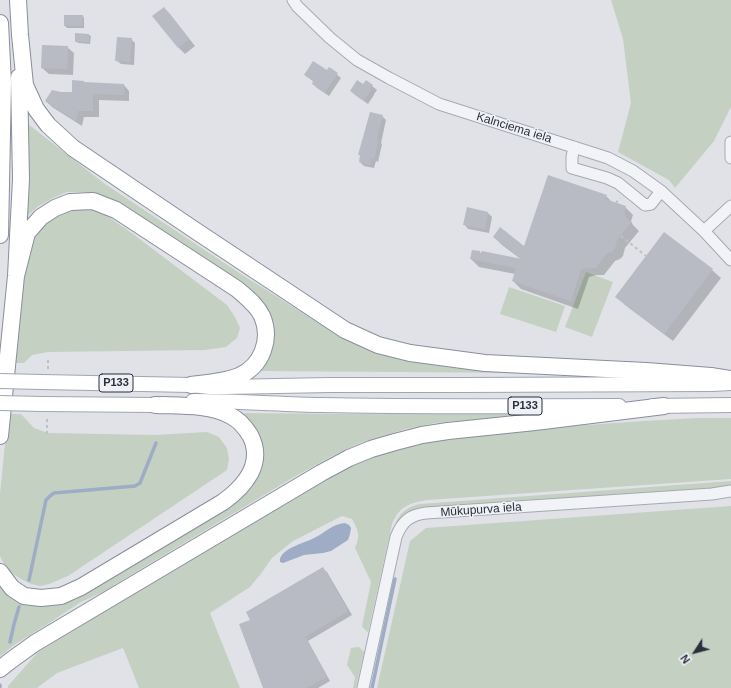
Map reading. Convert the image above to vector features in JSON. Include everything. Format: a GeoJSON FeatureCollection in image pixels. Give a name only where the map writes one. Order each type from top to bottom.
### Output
{"type":"FeatureCollection","features":[{"type":"Feature","properties":{"kind":"highway"},"geometry":{"type":"LineString","coordinates":[[18,0],[20,35],[26,85],[36,109],[48,125],[73,148],[345,330],[378,345],[404,351],[485,363],[646,371],[731,379]]}},
{"type":"Feature","properties":{"kind":"highway"},"geometry":{"type":"LineString","coordinates":[[0,24],[3,83],[0,236]]}},
{"type":"Feature","properties":{"kind":"highway"},"geometry":{"type":"LineString","coordinates":[[0,436],[16,276],[21,179],[19,90],[20,35]]}},
{"type":"Feature","properties":{"kind":"highway"},"geometry":{"type":"LineString","coordinates":[[16,276],[27,234],[41,217],[55,208],[70,202],[93,201],[116,210],[237,289],[254,305],[261,315],[265,326],[266,337],[264,349],[252,367],[241,375],[231,379],[191,385]]}},
{"type":"Feature","properties":{"kind":"highway"},"geometry":{"type":"LineString","coordinates":[[0,572],[12,588],[24,596],[41,598],[61,596],[88,583],[223,502],[237,491],[247,479],[255,460],[255,449],[252,440],[247,430],[241,423],[230,415],[204,407],[155,405]]}},
{"type":"Feature","properties":{"kind":"highway"},"geometry":{"type":"LineString","coordinates":[[0,669],[35,643],[321,473],[349,458],[371,449],[408,438],[448,431],[664,406]]}},
{"type":"Feature","properties":{"kind":"main road","name":"P133"},"geometry":{"type":"LineString","coordinates":[[0,382],[45,377],[224,387],[731,383]]}},
{"type":"Feature","properties":{"kind":"main road","name":"P133"},"geometry":{"type":"LineString","coordinates":[[0,403],[44,410],[155,405],[190,401],[320,405],[731,405]]}},
{"type":"Feature","properties":{"kind":"street","name":"Kalnciema iela"},"geometry":{"type":"LineString","coordinates":[[293,0],[297,6],[330,38],[357,60],[439,104],[608,158],[633,172],[661,191],[704,231],[731,260]]}},
{"type":"Feature","properties":{"kind":"street"},"geometry":{"type":"LineString","coordinates":[[731,142],[731,158]]}},
{"type":"Feature","properties":{"kind":"street"},"geometry":{"type":"LineString","coordinates":[[574,147],[572,168],[607,178],[618,183],[645,205],[651,204],[661,191]]}},
{"type":"Feature","properties":{"kind":"street"},"geometry":{"type":"LineString","coordinates":[[704,231],[731,206]]}},
{"type":"Feature","properties":{"kind":"street","name":"Mūkupurva iela"},"geometry":{"type":"LineString","coordinates":[[363,688],[396,537],[399,528],[403,523],[413,516],[426,513],[712,494],[731,491]]}},
{"type":"Feature","properties":{"kind":"path"},"geometry":{"type":"LineString","coordinates":[[621,236],[646,256]]}},
{"type":"Feature","properties":{"kind":"path"},"geometry":{"type":"LineString","coordinates":[[45,377],[48,356]]}},
{"type":"Feature","properties":{"kind":"path"},"geometry":{"type":"LineString","coordinates":[[44,410],[47,434]]}},
{"type":"Feature","properties":{"kind":"green space"},"geometry":{"type":"Polygon","coordinates":[[[611,0],[731,0],[731,107],[714,141],[675,188],[669,180],[618,152],[631,103],[623,39],[611,0]]]}},
{"type":"Feature","properties":{"kind":"green space"},"geometry":{"type":"Polygon","coordinates":[[[28,124],[105,184],[244,276],[335,333],[527,370],[526,373],[259,371],[272,331],[191,251],[157,227],[117,202],[99,195],[81,192],[67,192],[53,198],[37,207],[25,218],[28,124]]]}},
{"type":"Feature","properties":{"kind":"green space"},"geometry":{"type":"Polygon","coordinates":[[[74,209],[92,210],[106,215],[227,305],[240,328],[237,338],[226,347],[205,350],[48,352],[32,355],[24,363],[12,363],[21,280],[32,236],[50,218],[74,209]]]}},
{"type":"Feature","properties":{"kind":"green space"},"geometry":{"type":"Polygon","coordinates":[[[586,272],[613,282],[592,337],[565,327],[586,272]]]}},
{"type":"Feature","properties":{"kind":"green space"},"geometry":{"type":"Polygon","coordinates":[[[509,287],[565,306],[556,332],[500,314],[509,287]]]}},
{"type":"Feature","properties":{"kind":"green space"},"geometry":{"type":"Polygon","coordinates":[[[244,413],[337,414],[531,413],[531,416],[435,423],[406,429],[360,443],[332,456],[294,477],[103,592],[81,602],[17,643],[0,656],[0,584],[43,604],[235,501],[252,486],[261,467],[244,413]]]}},
{"type":"Feature","properties":{"kind":"green space"},"geometry":{"type":"Polygon","coordinates":[[[8,414],[21,414],[34,428],[48,433],[155,435],[207,432],[219,437],[227,448],[229,459],[227,470],[68,576],[40,586],[31,584],[10,572],[0,556],[0,494],[8,414]]]}},
{"type":"Feature","properties":{"kind":"green space"},"geometry":{"type":"Polygon","coordinates":[[[697,418],[731,418],[731,479],[428,500],[415,502],[406,506],[398,513],[392,524],[368,632],[362,626],[371,582],[355,548],[358,540],[358,534],[352,519],[342,516],[293,541],[272,558],[250,587],[210,613],[240,688],[139,688],[123,648],[57,673],[37,688],[8,688],[8,686],[38,652],[313,484],[366,459],[396,449],[442,439],[543,428],[697,418]]]}},
{"type":"Feature","properties":{"kind":"green space"},"geometry":{"type":"Polygon","coordinates":[[[731,481],[731,486],[720,488],[419,509],[411,511],[405,515],[394,527],[398,518],[404,511],[420,504],[731,481]]]}},
{"type":"Feature","properties":{"kind":"green space"},"geometry":{"type":"Polygon","coordinates":[[[731,506],[731,688],[377,688],[410,541],[426,528],[731,506]]]}},
{"type":"Feature","properties":{"kind":"green space"},"geometry":{"type":"Polygon","coordinates":[[[359,647],[364,652],[356,688],[353,688],[355,677],[347,665],[351,648],[359,647]]]}},
{"type":"Feature","properties":{"kind":"water"},"geometry":{"type":"Polygon","coordinates":[[[345,523],[351,528],[348,540],[331,551],[304,555],[283,563],[280,562],[283,553],[293,547],[318,536],[336,525],[345,523]]]}},
{"type":"Feature","properties":{"kind":"building"},"geometry":{"type":"Polygon","coordinates":[[[164,7],[189,39],[178,48],[152,16],[164,7]]]}},
{"type":"Feature","properties":{"kind":"building"},"geometry":{"type":"Polygon","coordinates":[[[64,15],[83,15],[82,26],[64,26],[64,15]]]}},
{"type":"Feature","properties":{"kind":"building"},"geometry":{"type":"Polygon","coordinates":[[[75,33],[89,34],[89,42],[75,42],[75,33]]]}},
{"type":"Feature","properties":{"kind":"building"},"geometry":{"type":"Polygon","coordinates":[[[117,37],[132,38],[130,62],[115,61],[117,37]]]}},
{"type":"Feature","properties":{"kind":"building"},"geometry":{"type":"Polygon","coordinates":[[[42,45],[68,46],[67,69],[41,68],[42,45]]]}},
{"type":"Feature","properties":{"kind":"building"},"geometry":{"type":"Polygon","coordinates":[[[313,61],[327,70],[329,67],[338,73],[325,92],[312,84],[313,81],[304,75],[313,61]]]}},
{"type":"Feature","properties":{"kind":"building"},"geometry":{"type":"Polygon","coordinates":[[[72,80],[124,84],[124,95],[93,94],[93,111],[78,111],[76,121],[45,101],[52,90],[72,92],[72,80]]]}},
{"type":"Feature","properties":{"kind":"building"},"geometry":{"type":"Polygon","coordinates":[[[357,80],[363,84],[366,80],[373,85],[364,100],[350,91],[357,80]]]}},
{"type":"Feature","properties":{"kind":"building"},"geometry":{"type":"Polygon","coordinates":[[[370,112],[383,115],[374,159],[372,158],[370,165],[359,162],[360,155],[358,155],[370,112]]]}},
{"type":"Feature","properties":{"kind":"building"},"geometry":{"type":"Polygon","coordinates":[[[548,175],[607,195],[605,199],[626,206],[624,213],[626,218],[631,222],[617,240],[615,248],[612,252],[607,253],[596,268],[581,269],[571,301],[512,281],[516,268],[470,259],[472,250],[480,251],[479,255],[482,251],[522,259],[493,237],[500,227],[524,246],[548,175]]]}},
{"type":"Feature","properties":{"kind":"building"},"geometry":{"type":"Polygon","coordinates":[[[467,207],[488,212],[485,229],[463,225],[467,207]]]}},
{"type":"Feature","properties":{"kind":"building"},"geometry":{"type":"Polygon","coordinates":[[[664,232],[713,269],[664,334],[615,297],[664,232]]]}},
{"type":"Feature","properties":{"kind":"building"},"geometry":{"type":"Polygon","coordinates":[[[323,567],[348,611],[305,637],[327,677],[306,688],[263,688],[239,624],[250,620],[246,612],[323,567]]]}},
{"type":"Feature","properties":{"kind":"waterway"},"geometry":{"type":"LineString","coordinates":[[29,580],[46,500],[54,493],[135,486],[140,483],[156,443]]}},
{"type":"Feature","properties":{"kind":"waterway"},"geometry":{"type":"LineString","coordinates":[[372,688],[395,579]]}},
{"type":"Feature","properties":{"kind":"waterway"},"geometry":{"type":"LineString","coordinates":[[10,642],[19,607]]}}]}
